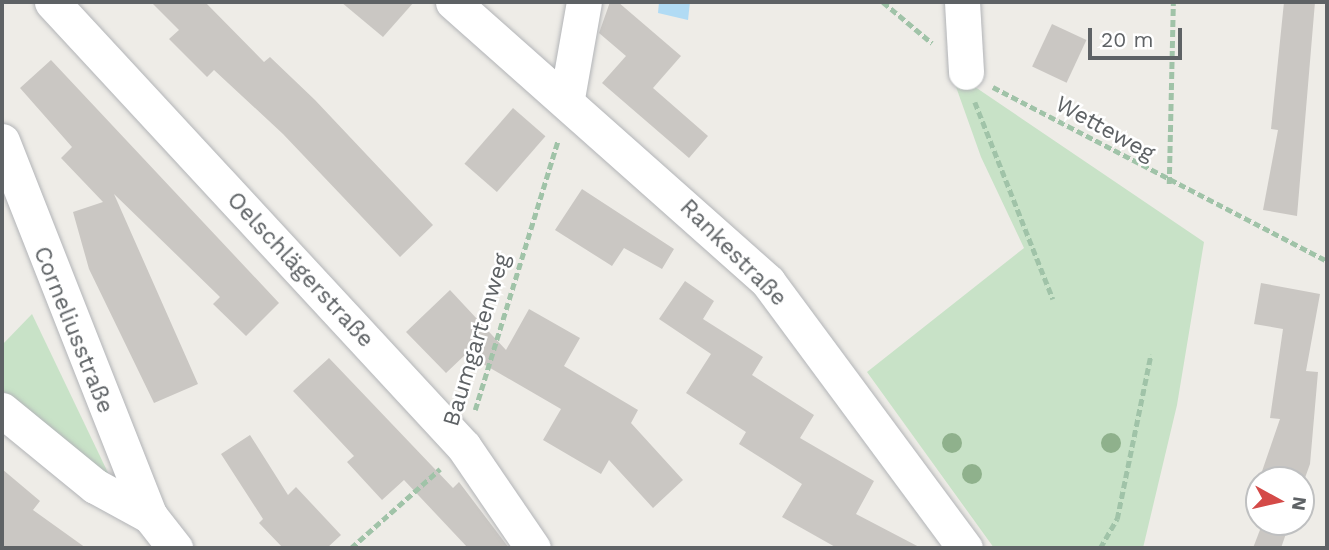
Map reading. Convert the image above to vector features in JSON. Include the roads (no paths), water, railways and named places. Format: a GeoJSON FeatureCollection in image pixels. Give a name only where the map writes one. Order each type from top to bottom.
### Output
{"type":"FeatureCollection","features":[{"type":"Feature","properties":{"kind":"street","name":"Oelschlägerstraße"},"geometry":{"type":"LineString","coordinates":[[52,2],[464,447],[533,548]]}},
{"type":"Feature","properties":{"kind":"street","name":"Rankestraße"},"geometry":{"type":"LineString","coordinates":[[453,2],[566,98],[768,282],[965,548]]}},
{"type":"Feature","properties":{"kind":"street"},"geometry":{"type":"LineString","coordinates":[[566,98],[584,2]]}},
{"type":"Feature","properties":{"kind":"street"},"geometry":{"type":"LineString","coordinates":[[962,2],[966,72]]}},
{"type":"Feature","properties":{"kind":"street","name":"Corneliusstraße"},"geometry":{"type":"LineString","coordinates":[[2,141],[150,516]]}},
{"type":"Feature","properties":{"kind":"street"},"geometry":{"type":"LineString","coordinates":[[2,410],[95,486],[150,516],[174,548]]}},
{"type":"Feature","properties":{"kind":"water"},"geometry":{"type":"Polygon","coordinates":[[[659,2],[690,2],[688,20],[658,13],[659,2]]]}}]}
